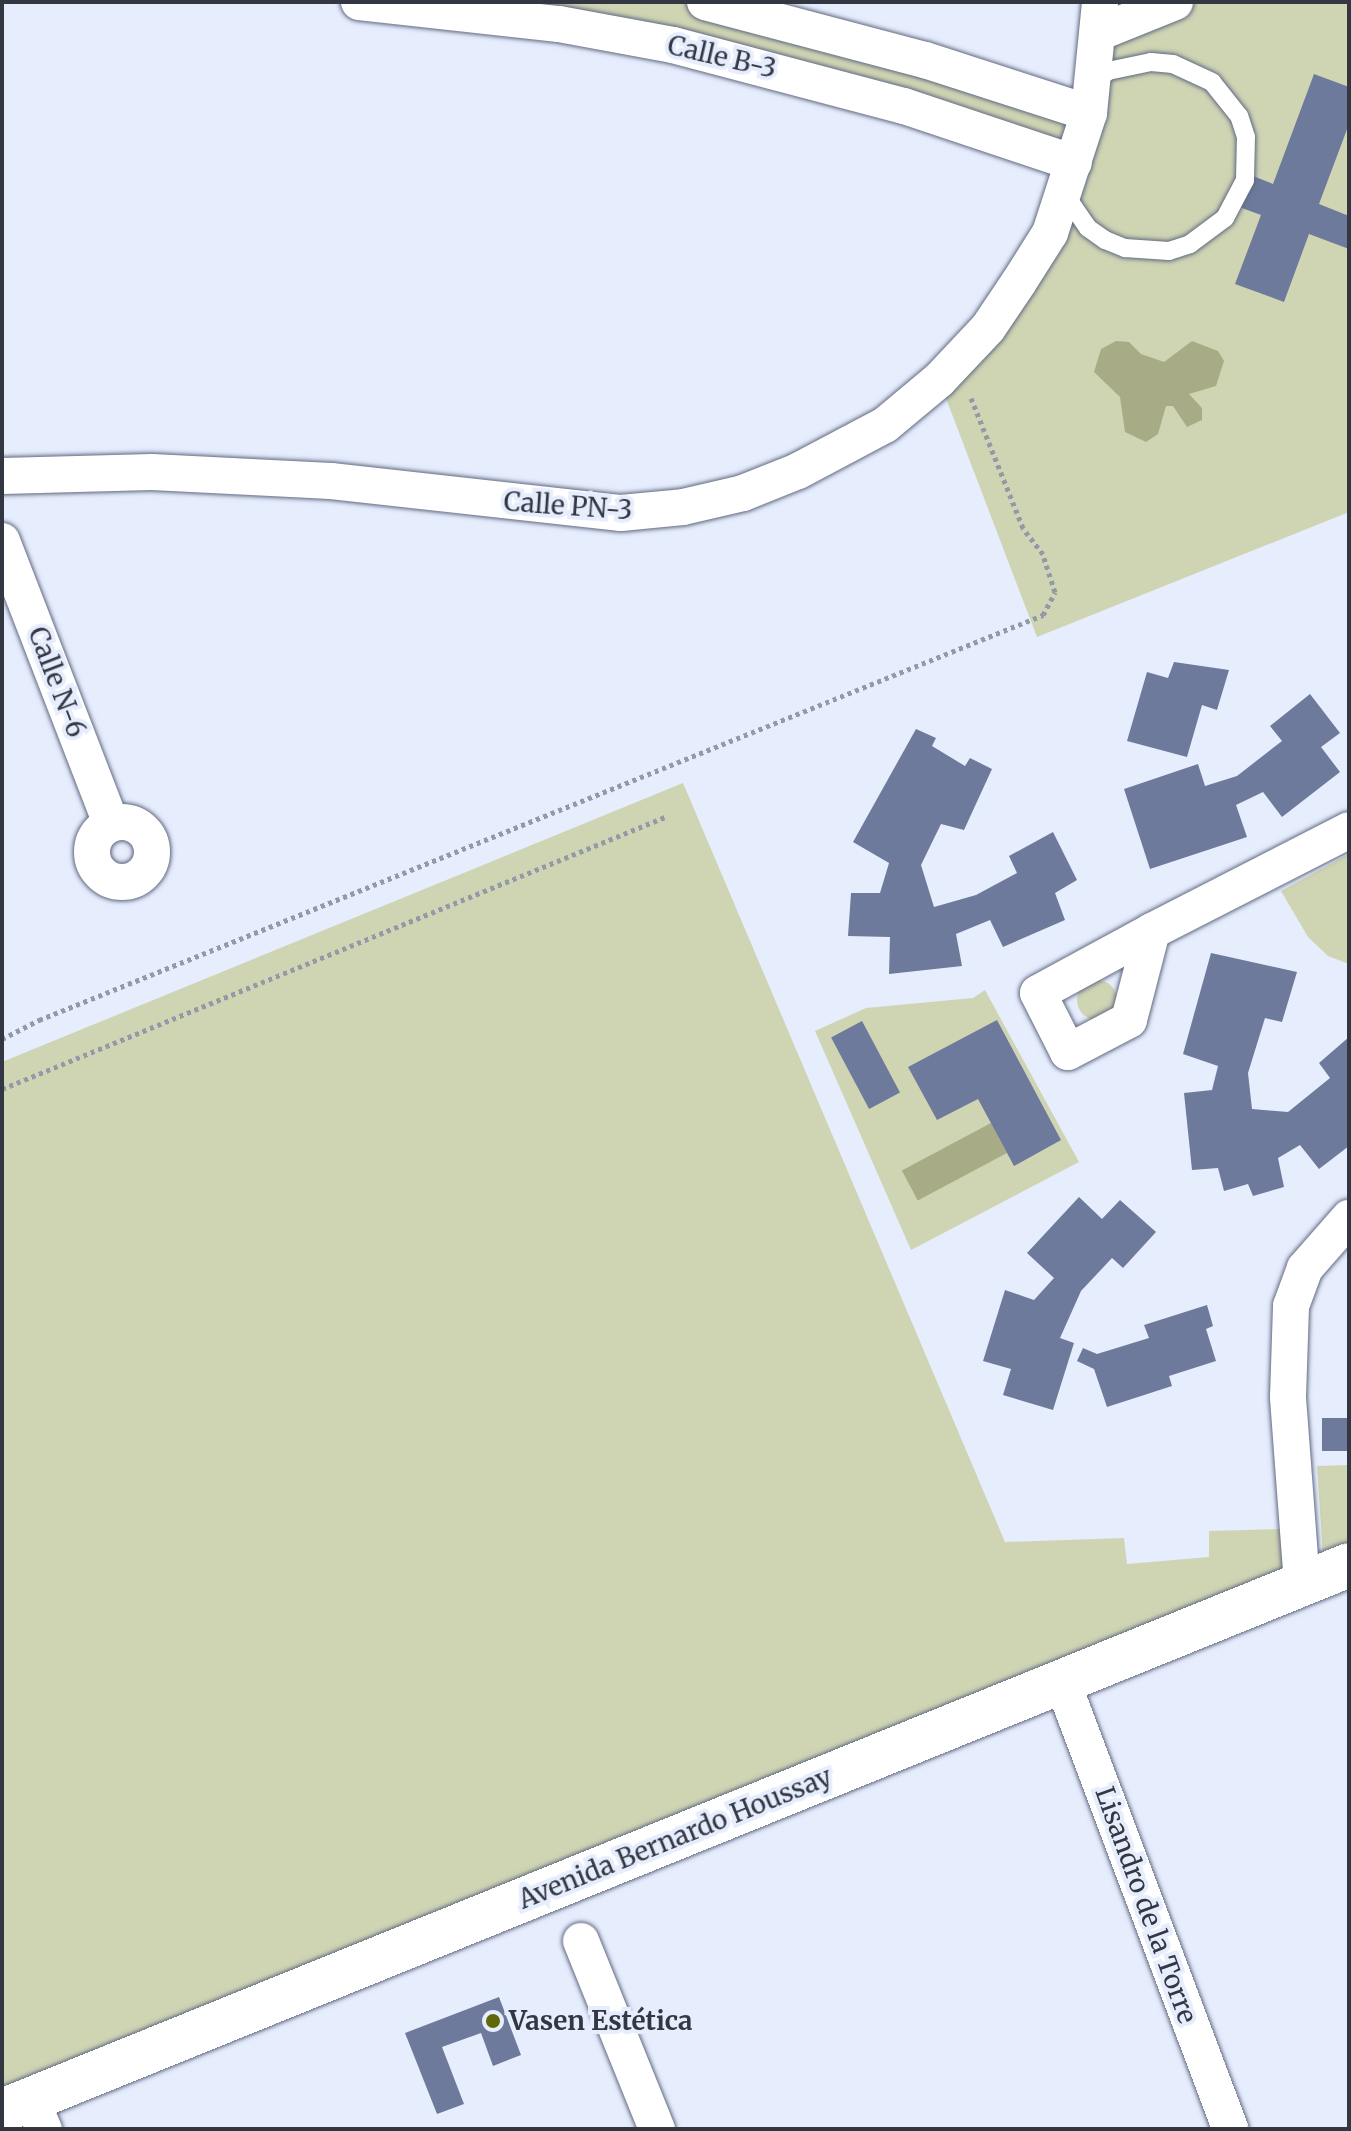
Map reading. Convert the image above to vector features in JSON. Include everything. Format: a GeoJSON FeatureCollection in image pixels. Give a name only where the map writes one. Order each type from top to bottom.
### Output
{"type":"FeatureCollection","features":[{"type":"Feature","properties":{"kind":"main road","name":"Avenida Bernardo Houssay"},"geometry":{"type":"LineString","coordinates":[[26,2113],[1062,1681],[1349,1565]]}},
{"type":"Feature","properties":{"kind":"street","name":"Calle B-3"},"geometry":{"type":"LineString","coordinates":[[359,2],[562,13],[788,72],[1069,178]]}},
{"type":"Feature","properties":{"kind":"street","name":"Calle B-3"},"geometry":{"type":"LineString","coordinates":[[705,2],[925,60],[1046,99],[1091,98]]}},
{"type":"Feature","properties":{"kind":"street"},"geometry":{"type":"LineString","coordinates":[[1069,178],[1091,98],[1099,17],[1175,2]]}},
{"type":"Feature","properties":{"kind":"street","name":"Calle PN-3"},"geometry":{"type":"LineString","coordinates":[[2,476],[152,472],[331,481],[560,509],[621,513],[683,507],[743,493],[844,450],[885,425],[956,361],[1019,282],[1050,233],[1069,178]]}},
{"type":"Feature","properties":{"kind":"street","name":"Calle N-6"},"geometry":{"type":"LineString","coordinates":[[2,541],[111,823]]}},
{"type":"Feature","properties":{"kind":"street"},"geometry":{"type":"LineString","coordinates":[[1152,931],[1349,830]]}},
{"type":"Feature","properties":{"kind":"street"},"geometry":{"type":"LineString","coordinates":[[1302,1584],[1288,1397],[1291,1306],[1305,1268],[1349,1218]]}},
{"type":"Feature","properties":{"kind":"street","name":"Lisandro de la Torre"},"geometry":{"type":"LineString","coordinates":[[1062,1681],[1230,2129]]}},
{"type":"Feature","properties":{"kind":"street"},"geometry":{"type":"LineString","coordinates":[[581,1941],[657,2129]]}},
{"type":"Feature","properties":{"kind":"lane"},"geometry":{"type":"LineString","coordinates":[[1069,178],[1088,228],[1105,240],[1125,248],[1169,251],[1190,244],[1225,218],[1245,180],[1246,137],[1239,116],[1212,82],[1193,71],[1151,62],[1108,71],[1091,98]]}},
{"type":"Feature","properties":{"kind":"path"},"geometry":{"type":"LineString","coordinates":[[2,1039],[39,1020],[1043,615],[1055,592],[1043,554],[1023,528],[956,361]]}},
{"type":"Feature","properties":{"kind":"path"},"geometry":{"type":"LineString","coordinates":[[2,1089],[665,817]]}},
{"type":"Feature","properties":{"kind":"shaded area"},"geometry":{"type":"Polygon","coordinates":[[[359,2],[705,2],[1089,113],[1098,33],[1175,2],[1349,2],[1349,512],[1037,637],[939,380],[1074,163],[904,106],[359,2]]]}},
{"type":"Feature","properties":{"kind":"shaded area"},"geometry":{"type":"Polygon","coordinates":[[[1116,341],[1129,342],[1141,354],[1164,362],[1192,341],[1218,351],[1224,361],[1216,386],[1189,394],[1202,408],[1202,420],[1187,427],[1173,406],[1166,406],[1158,434],[1146,442],[1125,432],[1120,397],[1094,372],[1101,349],[1116,341]]]}},
{"type":"Feature","properties":{"kind":"shaded area"},"geometry":{"type":"Polygon","coordinates":[[[683,783],[1005,1542],[1124,1538],[1127,1564],[1209,1557],[1209,1531],[1284,1529],[1285,1572],[2,2111],[2,1062],[683,783]]]}},
{"type":"Feature","properties":{"kind":"shaded area"},"geometry":{"type":"Polygon","coordinates":[[[1349,854],[1349,964],[1328,956],[1308,937],[1281,891],[1349,854]]]}},
{"type":"Feature","properties":{"kind":"shaded area"},"geometry":{"type":"Polygon","coordinates":[[[1097,980],[1111,986],[1117,1000],[1111,1014],[1097,1020],[1083,1014],[1077,1000],[1083,986],[1097,980]]]}},
{"type":"Feature","properties":{"kind":"shaded area"},"geometry":{"type":"Polygon","coordinates":[[[985,990],[1079,1162],[911,1250],[815,1031],[866,1008],[973,998],[985,990]]]}},
{"type":"Feature","properties":{"kind":"shaded area"},"geometry":{"type":"Polygon","coordinates":[[[991,1123],[1007,1153],[918,1200],[902,1170],[991,1123]]]}},
{"type":"Feature","properties":{"kind":"shaded area"},"geometry":{"type":"Polygon","coordinates":[[[1349,1465],[1349,1545],[1323,1556],[1317,1466],[1349,1465]]]}},
{"type":"Feature","properties":{"kind":"building"},"geometry":{"type":"Polygon","coordinates":[[[1314,74],[1349,87],[1349,124],[1319,204],[1349,216],[1349,249],[1309,234],[1284,302],[1235,284],[1261,215],[1231,204],[1243,172],[1273,184],[1314,74]]]}},
{"type":"Feature","properties":{"kind":"building"},"geometry":{"type":"Polygon","coordinates":[[[1174,662],[1229,670],[1217,710],[1202,705],[1187,757],[1127,741],[1147,672],[1168,678],[1174,662]]]}},
{"type":"Feature","properties":{"kind":"building"},"geometry":{"type":"Polygon","coordinates":[[[1310,694],[1340,733],[1321,747],[1340,772],[1282,817],[1263,792],[1236,805],[1247,837],[1150,869],[1124,789],[1198,764],[1205,786],[1237,776],[1282,741],[1270,726],[1310,694]]]}},
{"type":"Feature","properties":{"kind":"building"},"geometry":{"type":"Polygon","coordinates":[[[916,729],[936,738],[932,746],[965,766],[970,758],[992,769],[964,830],[941,824],[921,865],[934,907],[976,895],[1017,873],[1009,856],[1053,832],[1077,880],[1055,893],[1065,920],[1003,947],[990,920],[956,934],[962,966],[889,974],[890,937],[848,936],[851,893],[880,893],[889,863],[853,842],[916,729]]]}},
{"type":"Feature","properties":{"kind":"building"},"geometry":{"type":"Polygon","coordinates":[[[1211,953],[1297,972],[1282,1022],[1265,1018],[1248,1073],[1252,1109],[1288,1112],[1330,1078],[1319,1063],[1349,1037],[1349,1146],[1319,1169],[1300,1145],[1278,1158],[1284,1187],[1253,1196],[1248,1184],[1224,1191],[1218,1168],[1192,1170],[1184,1093],[1212,1090],[1218,1066],[1183,1054],[1211,953]]]}},
{"type":"Feature","properties":{"kind":"building"},"geometry":{"type":"Polygon","coordinates":[[[997,1020],[1061,1140],[1014,1166],[978,1099],[937,1120],[908,1067],[997,1020]]]}},
{"type":"Feature","properties":{"kind":"building"},"geometry":{"type":"Polygon","coordinates":[[[862,1021],[900,1093],[869,1109],[831,1037],[862,1021]]]}},
{"type":"Feature","properties":{"kind":"building"},"geometry":{"type":"Polygon","coordinates":[[[1079,1197],[1102,1219],[1120,1200],[1156,1232],[1123,1268],[1112,1258],[1081,1291],[1060,1338],[1074,1343],[1053,1410],[1003,1395],[1011,1369],[983,1361],[1005,1290],[1034,1300],[1054,1278],[1027,1253],[1079,1197]]]}},
{"type":"Feature","properties":{"kind":"building"},"geometry":{"type":"Polygon","coordinates":[[[1207,1305],[1213,1326],[1206,1329],[1216,1361],[1169,1376],[1172,1386],[1107,1407],[1094,1369],[1077,1361],[1083,1348],[1097,1354],[1149,1338],[1144,1325],[1207,1305]]]}},
{"type":"Feature","properties":{"kind":"building"},"geometry":{"type":"Polygon","coordinates":[[[1322,1418],[1349,1418],[1349,1451],[1322,1451],[1322,1418]]]}},
{"type":"Feature","properties":{"kind":"building"},"geometry":{"type":"Polygon","coordinates":[[[499,1997],[521,2055],[493,2066],[481,2033],[442,2047],[464,2104],[437,2114],[405,2033],[499,1997]]]}},
{"type":"Feature","properties":{"kind":"place","name":"Vasen Estética"},"geometry":{"type":"Point","coordinates":[493,2021]}}]}
